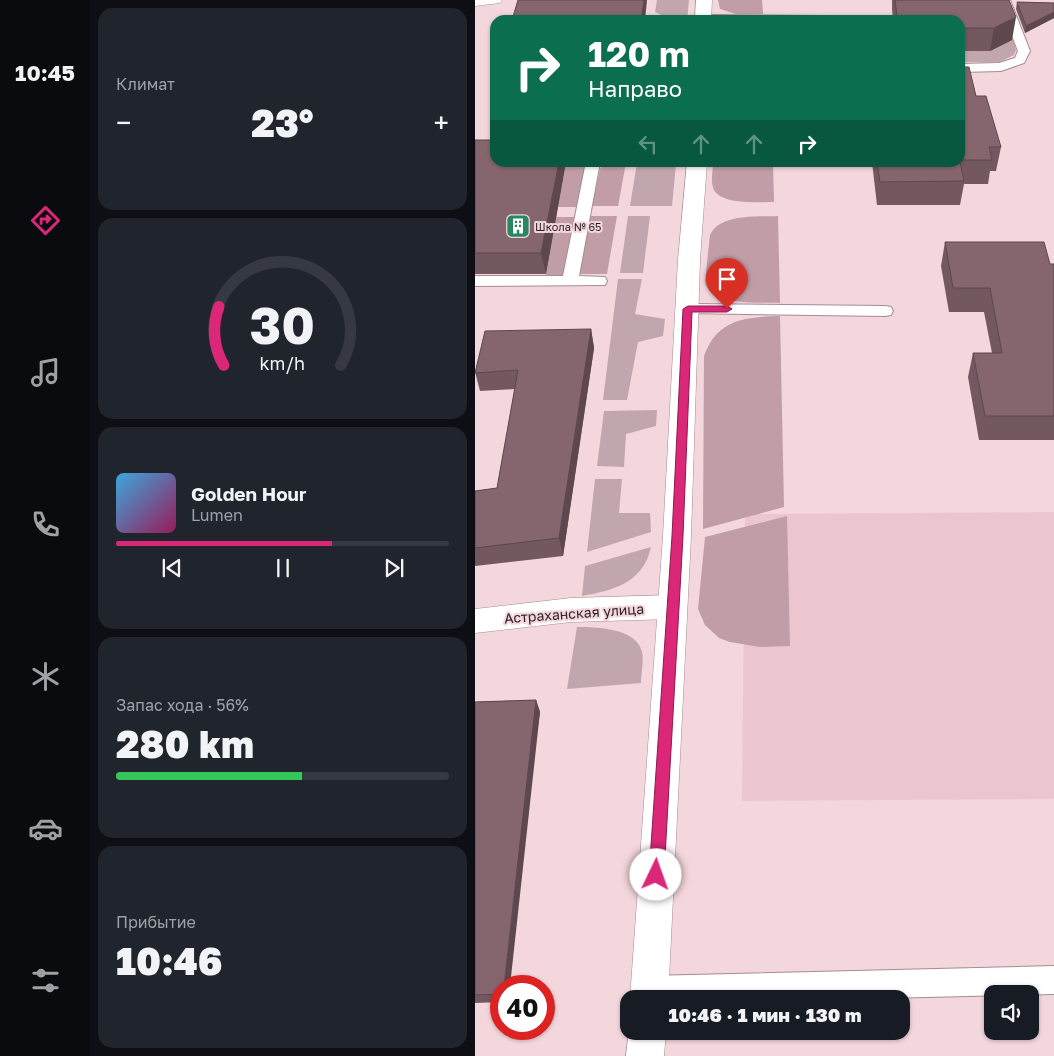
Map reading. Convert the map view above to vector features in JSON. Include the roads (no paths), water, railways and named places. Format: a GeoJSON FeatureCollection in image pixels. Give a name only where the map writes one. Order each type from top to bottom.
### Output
{"type":"FeatureCollection","features":[{"type":"Feature","properties":{"kind":"street"},"geometry":{"type":"LineString","coordinates":[[475,1],[494,0]]}},
{"type":"Feature","properties":{"kind":"street"},"geometry":{"type":"LineString","coordinates":[[703,15],[704,0]]}},
{"type":"Feature","properties":{"kind":"street"},"geometry":{"type":"LineString","coordinates":[[649,990],[697,167]]}},
{"type":"Feature","properties":{"kind":"street","name":"Астраханская улица"},"geometry":{"type":"LineString","coordinates":[[475,621],[571,610],[672,607]]}},
{"type":"Feature","properties":{"kind":"street"},"geometry":{"type":"LineString","coordinates":[[645,1056],[646,1040]]}},
{"type":"Feature","properties":{"kind":"lane"},"geometry":{"type":"LineString","coordinates":[[965,68],[1001,67],[1020,60],[1024,51],[1005,0]]}},
{"type":"Feature","properties":{"kind":"lane"},"geometry":{"type":"LineString","coordinates":[[570,281],[592,167]]}},
{"type":"Feature","properties":{"kind":"lane"},"geometry":{"type":"LineString","coordinates":[[475,282],[599,281]]}},
{"type":"Feature","properties":{"kind":"lane"},"geometry":{"type":"LineString","coordinates":[[688,309],[885,311]]}},
{"type":"Feature","properties":{"kind":"lane"},"geometry":{"type":"LineString","coordinates":[[765,990],[1054,980]]}},
{"type":"Feature","properties":{"kind":"place","name":"Школа № 65"},"geometry":{"type":"Point","coordinates":[518,226]}}]}
